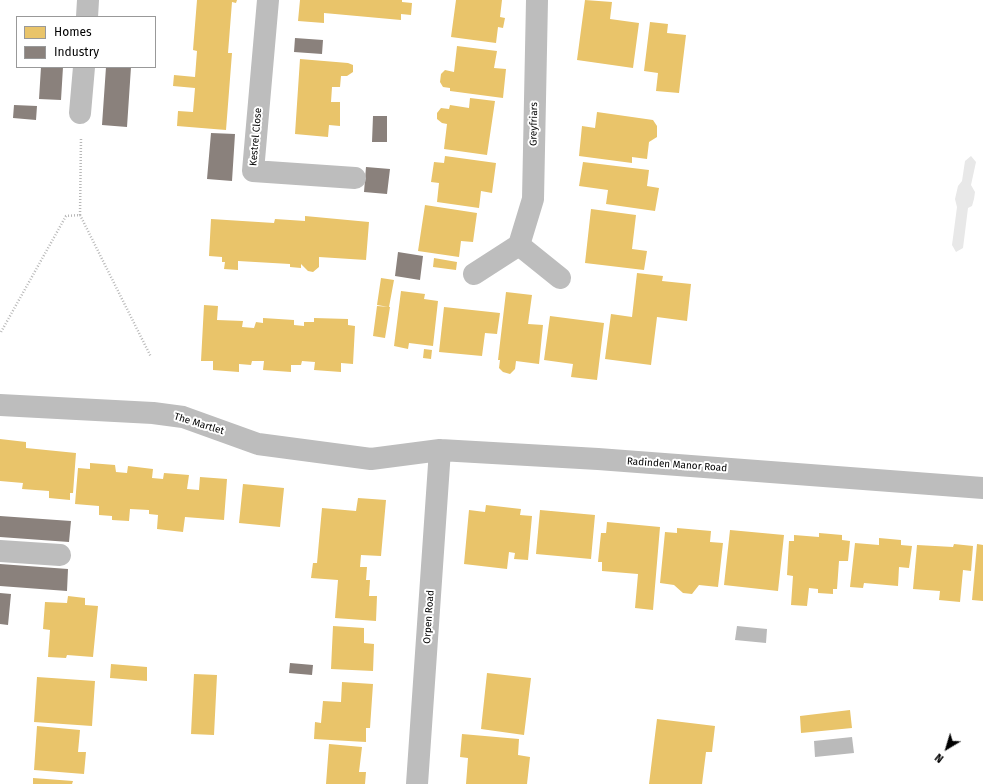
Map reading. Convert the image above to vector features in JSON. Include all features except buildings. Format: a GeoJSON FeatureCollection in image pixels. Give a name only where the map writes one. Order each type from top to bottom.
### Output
{"type":"FeatureCollection","features":[{"type":"Feature","properties":{"kind":"street"},"geometry":{"type":"LineString","coordinates":[[87,16],[88,0]]}},
{"type":"Feature","properties":{"kind":"street","name":"Kestrel Close"},"geometry":{"type":"LineString","coordinates":[[268,0],[253,171],[355,178]]}},
{"type":"Feature","properties":{"kind":"street","name":"Greyfriars"},"geometry":{"type":"LineString","coordinates":[[519,245],[533,199],[537,0]]}},
{"type":"Feature","properties":{"kind":"street"},"geometry":{"type":"LineString","coordinates":[[80,113],[84,68]]}},
{"type":"Feature","properties":{"kind":"street"},"geometry":{"type":"LineString","coordinates":[[474,274],[519,245],[560,278]]}},
{"type":"Feature","properties":{"kind":"street","name":"The Martlet"},"geometry":{"type":"LineString","coordinates":[[0,405],[153,412],[183,417],[258,444],[371,459]]}},
{"type":"Feature","properties":{"kind":"street","name":"Radinden Manor Road"},"geometry":{"type":"LineString","coordinates":[[371,459],[440,450],[598,459],[983,488]]}},
{"type":"Feature","properties":{"kind":"street","name":"Orpen Road"},"geometry":{"type":"LineString","coordinates":[[417,784],[440,450]]}},
{"type":"Feature","properties":{"kind":"street"},"geometry":{"type":"LineString","coordinates":[[0,551],[60,555]]}},
{"type":"Feature","properties":{"kind":"path"},"geometry":{"type":"LineString","coordinates":[[80,113],[80,215],[150,357]]}},
{"type":"Feature","properties":{"kind":"path"},"geometry":{"type":"LineString","coordinates":[[1,332],[66,216],[80,215]]}},
{"type":"Feature","properties":{"kind":"shaded area"},"geometry":{"type":"Polygon","coordinates":[[[971,156],[976,162],[971,185],[975,192],[974,199],[972,206],[968,208],[963,248],[956,252],[952,245],[957,207],[955,199],[958,186],[962,181],[965,161],[971,156]]]}},
{"type":"Feature","properties":{"kind":"shaded area"},"geometry":{"type":"Polygon","coordinates":[[[737,626],[767,629],[766,643],[735,640],[737,626]]]}},
{"type":"Feature","properties":{"kind":"shaded area"},"geometry":{"type":"Polygon","coordinates":[[[852,737],[854,753],[815,757],[814,741],[852,737]]]}}]}
